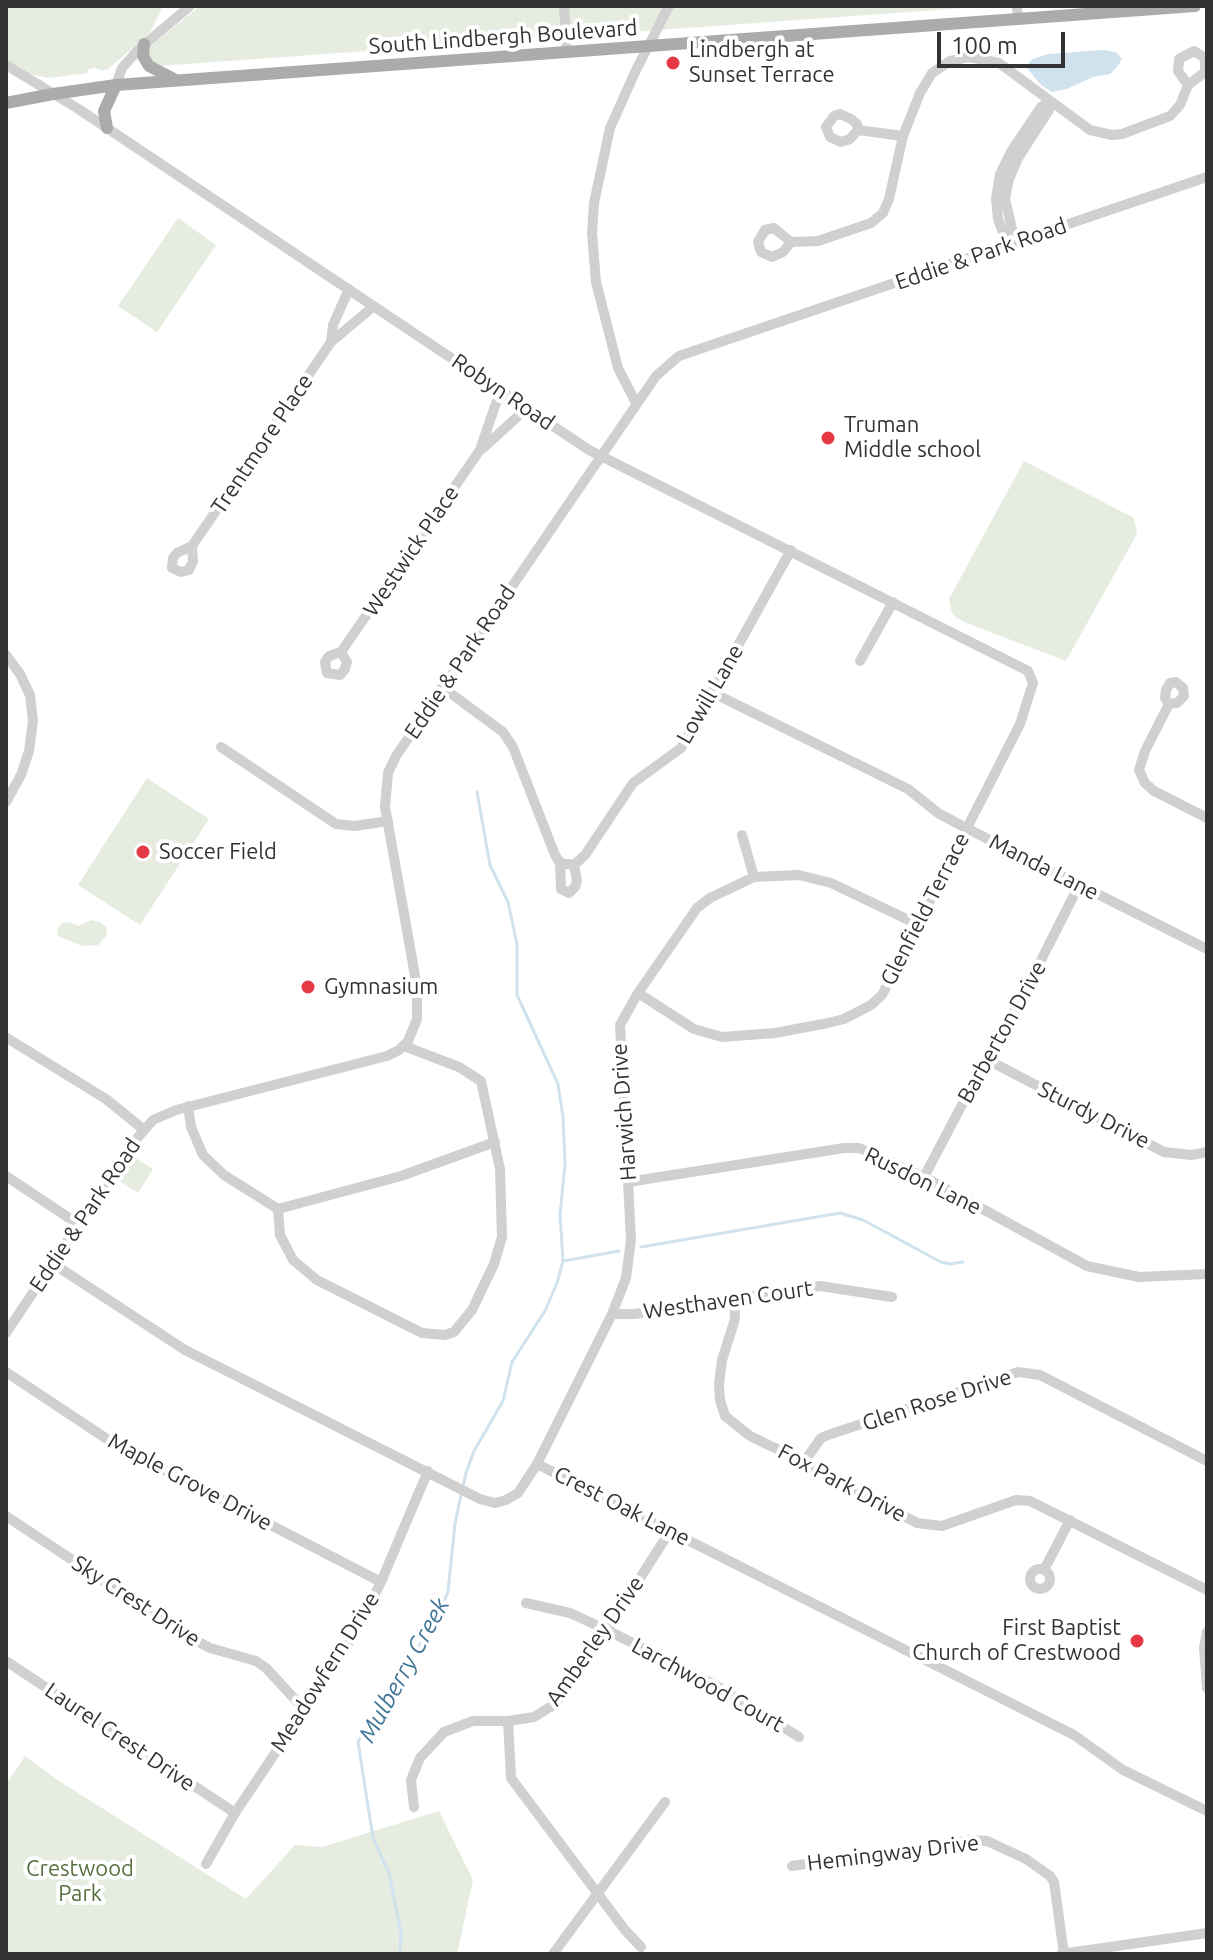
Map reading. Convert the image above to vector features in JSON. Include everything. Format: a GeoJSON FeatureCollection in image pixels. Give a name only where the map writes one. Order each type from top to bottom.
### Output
{"type":"FeatureCollection","features":[{"type":"Feature","properties":{"kind":"main road","name":"South Lindbergh Boulevard"},"geometry":{"type":"LineString","coordinates":[[6,103],[116,85],[648,47],[1017,13],[1195,6]]}},
{"type":"Feature","properties":{"kind":"main road"},"geometry":{"type":"LineString","coordinates":[[144,44],[143,56],[149,66],[177,81]]}},
{"type":"Feature","properties":{"kind":"main road"},"geometry":{"type":"LineString","coordinates":[[107,128],[104,111],[116,85]]}},
{"type":"Feature","properties":{"kind":"street"},"geometry":{"type":"LineString","coordinates":[[116,85],[122,68],[144,44],[176,11],[190,6]]}},
{"type":"Feature","properties":{"kind":"street"},"geometry":{"type":"LineString","coordinates":[[564,6],[567,53]]}},
{"type":"Feature","properties":{"kind":"street"},"geometry":{"type":"LineString","coordinates":[[636,403],[618,368],[596,282],[592,233],[594,203],[610,128],[669,6]]}},
{"type":"Feature","properties":{"kind":"street"},"geometry":{"type":"LineString","coordinates":[[791,242],[818,241],[849,232],[871,223],[883,213],[903,136],[920,93],[932,73],[950,61],[969,57],[999,63],[1048,104],[1090,130],[1105,134],[1122,134],[1170,116],[1180,105],[1188,85]]}},
{"type":"Feature","properties":{"kind":"street","name":"Robyn Road"},"geometry":{"type":"LineString","coordinates":[[6,65],[107,128],[600,455],[1028,671]]}},
{"type":"Feature","properties":{"kind":"street"},"geometry":{"type":"LineString","coordinates":[[1011,239],[1003,233],[998,219],[996,199],[1000,174],[1026,128],[1041,107],[1048,104]]}},
{"type":"Feature","properties":{"kind":"street"},"geometry":{"type":"LineString","coordinates":[[858,130],[903,136]]}},
{"type":"Feature","properties":{"kind":"street","name":"Eddie & Park Road"},"geometry":{"type":"LineString","coordinates":[[7,1330],[143,1129],[161,1116],[188,1106],[394,1053],[412,1035],[417,1019],[417,987],[388,821],[385,782],[391,764],[656,376],[679,356],[1011,239],[1207,177]]}},
{"type":"Feature","properties":{"kind":"street","name":"Trentmore Place"},"geometry":{"type":"LineString","coordinates":[[331,342],[333,325],[349,289]]}},
{"type":"Feature","properties":{"kind":"street","name":"Trentmore Place"},"geometry":{"type":"LineString","coordinates":[[192,546],[331,342],[374,306]]}},
{"type":"Feature","properties":{"kind":"street","name":"Westwick Place"},"geometry":{"type":"LineString","coordinates":[[480,450],[496,403],[503,392]]}},
{"type":"Feature","properties":{"kind":"street","name":"Westwick Place"},"geometry":{"type":"LineString","coordinates":[[341,652],[480,450],[527,408]]}},
{"type":"Feature","properties":{"kind":"street","name":"Lowill Lane"},"geometry":{"type":"LineString","coordinates":[[560,862],[561,889],[569,893],[577,881],[574,865],[585,855],[633,783],[681,748],[791,550]]}},
{"type":"Feature","properties":{"kind":"street"},"geometry":{"type":"LineString","coordinates":[[860,661],[893,602]]}},
{"type":"Feature","properties":{"kind":"street"},"geometry":{"type":"LineString","coordinates":[[6,655],[30,695],[33,721],[28,756],[6,802]]}},
{"type":"Feature","properties":{"kind":"street","name":"Glenfield Terrace"},"geometry":{"type":"LineString","coordinates":[[638,993],[694,1029],[722,1037],[775,1033],[828,1023],[857,1013],[882,995],[1020,724],[1033,683],[1028,671]]}},
{"type":"Feature","properties":{"kind":"street"},"geometry":{"type":"LineString","coordinates":[[442,687],[503,732],[513,747],[555,855],[560,862],[574,865]]}},
{"type":"Feature","properties":{"kind":"street","name":"Manda Lane"},"geometry":{"type":"LineString","coordinates":[[713,693],[908,789],[938,813],[966,828],[1207,949]]}},
{"type":"Feature","properties":{"kind":"street"},"geometry":{"type":"LineString","coordinates":[[1169,704],[1145,751],[1139,770],[1145,783],[1154,791],[1207,818]]}},
{"type":"Feature","properties":{"kind":"street"},"geometry":{"type":"LineString","coordinates":[[221,747],[336,824],[355,826],[388,821]]}},
{"type":"Feature","properties":{"kind":"street"},"geometry":{"type":"LineString","coordinates":[[742,835],[754,877]]}},
{"type":"Feature","properties":{"kind":"street","name":"Harwich Drive"},"geometry":{"type":"LineString","coordinates":[[537,1464],[612,1314],[626,1278],[631,1240],[620,1025],[638,993],[697,908],[710,898],[754,877],[778,874],[816,878],[919,925]]}},
{"type":"Feature","properties":{"kind":"street","name":"Barberton Drive"},"geometry":{"type":"LineString","coordinates":[[924,1177],[1023,996],[1079,885]]}},
{"type":"Feature","properties":{"kind":"street"},"geometry":{"type":"LineString","coordinates":[[7,1038],[106,1099],[143,1129]]}},
{"type":"Feature","properties":{"kind":"street"},"geometry":{"type":"LineString","coordinates":[[278,1209],[280,1235],[286,1249],[293,1260],[317,1280],[422,1333],[435,1336],[454,1332],[472,1310],[494,1264],[502,1237],[500,1169],[481,1081],[459,1067],[404,1046]]}},
{"type":"Feature","properties":{"kind":"street","name":"Sturdy Drive"},"geometry":{"type":"LineString","coordinates":[[986,1059],[1164,1152],[1191,1155],[1207,1152]]}},
{"type":"Feature","properties":{"kind":"street"},"geometry":{"type":"LineString","coordinates":[[188,1106],[191,1127],[203,1155],[224,1175],[278,1209],[401,1176],[495,1142]]}},
{"type":"Feature","properties":{"kind":"street","name":"Rusdon Lane"},"geometry":{"type":"LineString","coordinates":[[628,1182],[859,1148],[924,1177],[1087,1266],[1139,1277],[1207,1274]]}},
{"type":"Feature","properties":{"kind":"street"},"geometry":{"type":"LineString","coordinates":[[6,1176],[78,1224]]}},
{"type":"Feature","properties":{"kind":"street","name":"Crest Oak Lane"},"geometry":{"type":"LineString","coordinates":[[52,1263],[185,1350],[480,1499],[495,1503],[518,1493],[537,1464],[1074,1735],[1123,1770],[1207,1811]]}},
{"type":"Feature","properties":{"kind":"street","name":"Westhaven Court"},"geometry":{"type":"LineString","coordinates":[[612,1314],[635,1314],[820,1286],[892,1297]]}},
{"type":"Feature","properties":{"kind":"street","name":"Fox Park Drive"},"geometry":{"type":"LineString","coordinates":[[734,1298],[735,1319],[722,1360],[719,1384],[725,1416],[750,1436],[917,1523],[942,1526],[1023,1500],[1070,1520],[1207,1590]]}},
{"type":"Feature","properties":{"kind":"street","name":"Maple Grove Drive"},"geometry":{"type":"LineString","coordinates":[[6,1372],[116,1445],[381,1582]]}},
{"type":"Feature","properties":{"kind":"street","name":"Glen Rose Drive"},"geometry":{"type":"LineString","coordinates":[[804,1462],[821,1438],[828,1435],[1018,1372],[1040,1375],[1207,1461]]}},
{"type":"Feature","properties":{"kind":"street","name":"Meadowfern Drive"},"geometry":{"type":"LineString","coordinates":[[206,1864],[235,1813],[356,1632],[381,1582],[428,1471]]}},
{"type":"Feature","properties":{"kind":"street"},"geometry":{"type":"LineString","coordinates":[[1044,1570],[1070,1520]]}},
{"type":"Feature","properties":{"kind":"street","name":"Sky Crest Drive"},"geometry":{"type":"LineString","coordinates":[[8,1522],[187,1636],[210,1648],[256,1661],[304,1709]]}},
{"type":"Feature","properties":{"kind":"street","name":"Amberley Drive"},"geometry":{"type":"LineString","coordinates":[[414,1807],[411,1780],[420,1758],[444,1732],[473,1721],[534,1717],[555,1704],[670,1531]]}},
{"type":"Feature","properties":{"kind":"street","name":"Larchwood Court"},"geometry":{"type":"LineString","coordinates":[[526,1603],[570,1613],[607,1630],[715,1685],[799,1737]]}},
{"type":"Feature","properties":{"kind":"street"},"geometry":{"type":"LineString","coordinates":[[1207,1632],[1204,1648],[1207,1688]]}},
{"type":"Feature","properties":{"kind":"street","name":"Laurel Crest Drive"},"geometry":{"type":"LineString","coordinates":[[6,1661],[235,1813]]}},
{"type":"Feature","properties":{"kind":"street"},"geometry":{"type":"LineString","coordinates":[[508,1721],[511,1778],[641,1947]]}},
{"type":"Feature","properties":{"kind":"street"},"geometry":{"type":"LineString","coordinates":[[553,1954],[665,1802]]}},
{"type":"Feature","properties":{"kind":"street","name":"Hemingway Drive"},"geometry":{"type":"LineString","coordinates":[[792,1866],[972,1840],[987,1841],[1026,1859],[1054,1882],[1062,1954]]}},
{"type":"Feature","properties":{"kind":"street"},"geometry":{"type":"LineString","coordinates":[[1062,1954],[1207,1933]]}},
{"type":"Feature","properties":{"kind":"green space"},"geometry":{"type":"Polygon","coordinates":[[[6,6],[163,6],[150,33],[108,69],[89,69],[87,73],[49,78],[29,74],[6,59],[6,6]]]}},
{"type":"Feature","properties":{"kind":"green space"},"geometry":{"type":"Polygon","coordinates":[[[200,6],[993,6],[158,66],[147,55],[148,48],[200,6]]]}},
{"type":"Feature","properties":{"kind":"green space"},"geometry":{"type":"Polygon","coordinates":[[[178,218],[216,245],[157,332],[118,306],[178,218]]]}},
{"type":"Feature","properties":{"kind":"green space"},"geometry":{"type":"Polygon","coordinates":[[[1024,461],[1134,518],[1137,534],[1066,661],[964,622],[951,610],[949,599],[1024,461]]]}},
{"type":"Feature","properties":{"kind":"green space","name":"Soccer Field"},"geometry":{"type":"Polygon","coordinates":[[[147,778],[209,819],[140,925],[78,885],[147,778]]]}},
{"type":"Feature","properties":{"kind":"green space"},"geometry":{"type":"Polygon","coordinates":[[[91,920],[106,927],[107,935],[98,945],[82,946],[58,936],[57,930],[62,923],[78,926],[91,920]]]}},
{"type":"Feature","properties":{"kind":"green space"},"geometry":{"type":"Polygon","coordinates":[[[134,1157],[153,1169],[138,1193],[119,1181],[134,1157]]]}},
{"type":"Feature","properties":{"kind":"green space","name":"Crestwood Park"},"geometry":{"type":"Polygon","coordinates":[[[25,1756],[56,1779],[246,1899],[295,1845],[322,1847],[439,1811],[473,1880],[457,1954],[6,1954],[6,1784],[25,1756]]]}},
{"type":"Feature","properties":{"kind":"water"},"geometry":{"type":"Polygon","coordinates":[[[1116,52],[1122,59],[1117,67],[1110,74],[1093,77],[1067,89],[1052,92],[1041,85],[1026,67],[1032,59],[1048,54],[1116,52]]]}},
{"type":"Feature","properties":{"kind":"waterway","name":"Mulberry Creek"},"geometry":{"type":"LineString","coordinates":[[400,1954],[401,1933],[389,1873],[373,1838],[358,1742],[379,1704],[437,1617],[448,1592],[455,1523],[466,1473],[474,1451],[503,1401],[512,1362],[545,1311],[563,1261],[560,1215],[565,1164],[558,1084],[517,995],[517,944],[508,902],[490,865],[477,792]]}},
{"type":"Feature","properties":{"kind":"waterway"},"geometry":{"type":"LineString","coordinates":[[641,1247],[840,1213],[863,1220],[941,1262],[963,1262]]}},
{"type":"Feature","properties":{"kind":"waterway"},"geometry":{"type":"LineString","coordinates":[[563,1261],[619,1251]]}},
{"type":"Feature","properties":{"kind":"place","name":"Lindbergh at Sunset Terrace"},"geometry":{"type":"Point","coordinates":[673,63]}},
{"type":"Feature","properties":{"kind":"place","name":"Truman Middle school"},"geometry":{"type":"Point","coordinates":[828,438]}},
{"type":"Feature","properties":{"kind":"place","name":"Soccer Field"},"geometry":{"type":"Point","coordinates":[143,852]}},
{"type":"Feature","properties":{"kind":"place","name":"Gymnasium"},"geometry":{"type":"Point","coordinates":[308,987]}},
{"type":"Feature","properties":{"kind":"place","name":"First Baptist Church of Crestwood"},"geometry":{"type":"Point","coordinates":[1137,1641]}}]}
